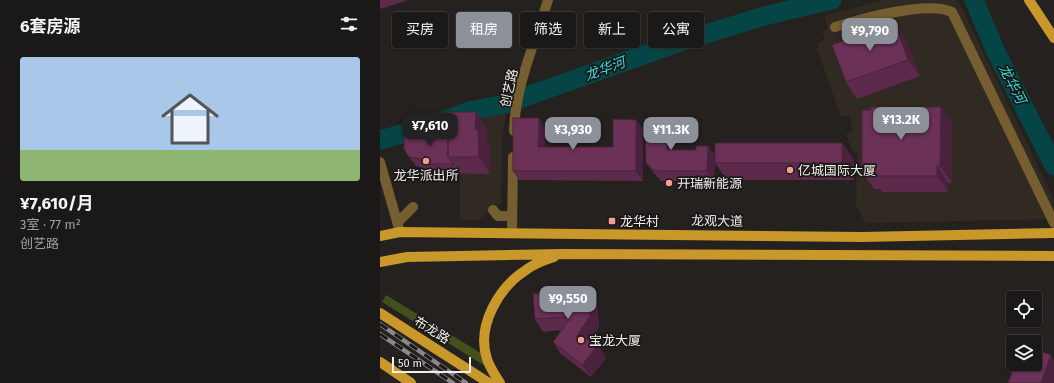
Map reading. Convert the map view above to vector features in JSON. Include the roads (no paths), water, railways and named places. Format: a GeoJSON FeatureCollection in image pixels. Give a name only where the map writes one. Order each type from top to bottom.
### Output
{"type":"FeatureCollection","features":[{"type":"Feature","properties":{"kind":"main road"},"geometry":{"type":"LineString","coordinates":[[1029,0],[1054,38]]}},
{"type":"Feature","properties":{"kind":"main road"},"geometry":{"type":"LineString","coordinates":[[380,231],[400,232]]}},
{"type":"Feature","properties":{"kind":"main road","name":"龙观大道"},"geometry":{"type":"LineString","coordinates":[[380,236],[400,232],[862,236],[1054,233]]}},
{"type":"Feature","properties":{"kind":"main road"},"geometry":{"type":"LineString","coordinates":[[500,383],[490,368],[484,348],[485,330],[491,312],[503,292],[517,276],[535,264],[562,254]]}},
{"type":"Feature","properties":{"kind":"main road"},"geometry":{"type":"LineString","coordinates":[[380,262],[407,257],[562,254],[1054,256]]}},
{"type":"Feature","properties":{"kind":"main road","name":"布龙路"},"geometry":{"type":"LineString","coordinates":[[380,313],[489,383]]}},
{"type":"Feature","properties":{"kind":"main road"},"geometry":{"type":"LineString","coordinates":[[380,362],[411,383]]}},
{"type":"Feature","properties":{"kind":"street","name":"创艺路"},"geometry":{"type":"LineString","coordinates":[[512,232],[514,120],[522,84],[548,0]]}},
{"type":"Feature","properties":{"kind":"street"},"geometry":{"type":"LineString","coordinates":[[835,27],[884,14],[906,10],[939,7],[952,12],[1054,223]]}},
{"type":"Feature","properties":{"kind":"street"},"geometry":{"type":"LineString","coordinates":[[380,162],[400,232]]}},
{"type":"Feature","properties":{"kind":"street"},"geometry":{"type":"LineString","coordinates":[[397,220],[400,220],[413,207]]}},
{"type":"Feature","properties":{"kind":"street"},"geometry":{"type":"LineString","coordinates":[[493,210],[498,216],[512,216]]}},
{"type":"Feature","properties":{"kind":"waterway","name":"龙华河"},"geometry":{"type":"LineString","coordinates":[[380,140],[430,126],[469,111],[505,104],[683,41],[764,16],[832,0]]}},
{"type":"Feature","properties":{"kind":"waterway","name":"龙华河"},"geometry":{"type":"LineString","coordinates":[[974,0],[996,52],[1054,166]]}},
{"type":"Feature","properties":{"kind":"railway"},"geometry":{"type":"LineString","coordinates":[[380,324],[466,383]]}},
{"type":"Feature","properties":{"kind":"railway"},"geometry":{"type":"LineString","coordinates":[[380,334],[453,383]]}},
{"type":"Feature","properties":{"kind":"place","name":"龙华派出所"},"geometry":{"type":"Point","coordinates":[426,161]}},
{"type":"Feature","properties":{"kind":"place","name":"亿城国际大厦"},"geometry":{"type":"Point","coordinates":[790,170]}},
{"type":"Feature","properties":{"kind":"place","name":"开瑞新能源"},"geometry":{"type":"Point","coordinates":[669,183]}},
{"type":"Feature","properties":{"kind":"place","name":"龙华村"},"geometry":{"type":"Point","coordinates":[612,221]}},
{"type":"Feature","properties":{"kind":"place","name":"宝龙大厦"},"geometry":{"type":"Point","coordinates":[581,340]}}]}
